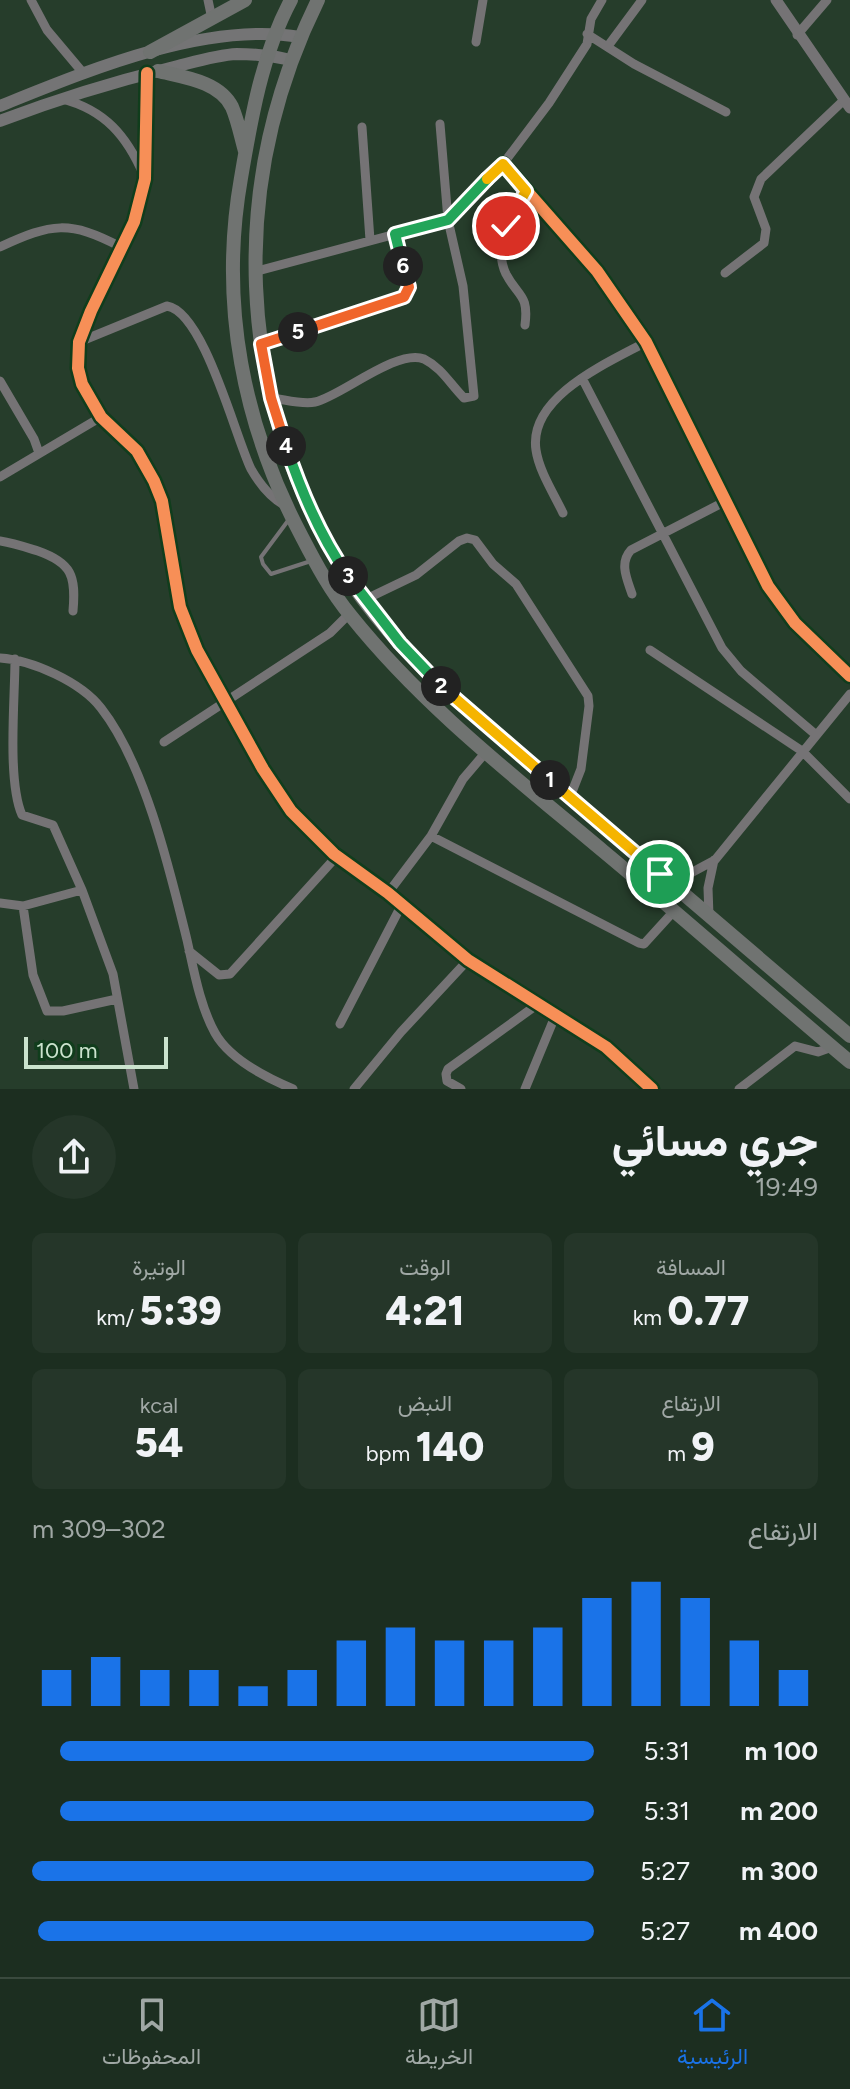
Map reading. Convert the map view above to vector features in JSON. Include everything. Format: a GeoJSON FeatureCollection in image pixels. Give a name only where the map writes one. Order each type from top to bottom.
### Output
{"type":"FeatureCollection","features":[{"type":"Feature","properties":{"kind":"main road"},"geometry":{"type":"LineString","coordinates":[[150,52],[245,0]]}},
{"type":"Feature","properties":{"kind":"main road"},"geometry":{"type":"LineString","coordinates":[[291,0],[275,33],[245,153],[232,241],[236,331],[245,390],[262,450],[288,511],[314,560],[349,614],[429,703],[850,1062]]}},
{"type":"Feature","properties":{"kind":"main road"},"geometry":{"type":"LineString","coordinates":[[318,0],[291,60],[272,119],[261,180],[254,272],[261,344],[271,398],[299,483],[334,554],[364,600],[446,691],[850,1036]]}},
{"type":"Feature","properties":{"kind":"main road"},"geometry":{"type":"LineString","coordinates":[[0,106],[150,52],[221,36],[275,33],[300,37]]}},
{"type":"Feature","properties":{"kind":"main road"},"geometry":{"type":"LineString","coordinates":[[0,121],[152,72],[229,55],[269,55],[291,60]]}},
{"type":"Feature","properties":{"kind":"main road"},"geometry":{"type":"LineString","coordinates":[[152,72],[192,80],[219,92],[232,108],[245,153]]}},
{"type":"Feature","properties":{"kind":"street"},"geometry":{"type":"LineString","coordinates":[[31,0],[47,30],[84,74]]}},
{"type":"Feature","properties":{"kind":"street"},"geometry":{"type":"LineString","coordinates":[[208,0],[212,19]]}},
{"type":"Feature","properties":{"kind":"street"},"geometry":{"type":"LineString","coordinates":[[476,42],[483,0]]}},
{"type":"Feature","properties":{"kind":"street"},"geometry":{"type":"LineString","coordinates":[[254,272],[448,220],[503,164],[579,59],[587,44],[591,19],[602,0]]}},
{"type":"Feature","properties":{"kind":"street"},"geometry":{"type":"LineString","coordinates":[[608,46],[642,0]]}},
{"type":"Feature","properties":{"kind":"street"},"geometry":{"type":"LineString","coordinates":[[725,273],[764,243],[766,229],[754,197],[761,179],[847,104],[776,0]]}},
{"type":"Feature","properties":{"kind":"street"},"geometry":{"type":"LineString","coordinates":[[797,35],[827,0]]}},
{"type":"Feature","properties":{"kind":"street"},"geometry":{"type":"LineString","coordinates":[[587,34],[634,64],[726,112]]}},
{"type":"Feature","properties":{"kind":"street"},"geometry":{"type":"LineString","coordinates":[[152,72],[145,179],[134,222],[79,342],[78,368],[82,384],[101,417],[137,451],[154,481],[162,501],[180,607],[197,650],[225,704],[291,811],[337,856],[388,893],[468,960],[606,1047],[652,1089]]}},
{"type":"Feature","properties":{"kind":"street"},"geometry":{"type":"LineString","coordinates":[[61,99],[85,105],[107,121],[125,139],[145,179]]}},
{"type":"Feature","properties":{"kind":"street"},"geometry":{"type":"LineString","coordinates":[[271,398],[314,402],[373,371],[412,358],[421,358],[443,372],[464,398],[474,396],[463,286],[448,220],[440,124]]}},
{"type":"Feature","properties":{"kind":"street"},"geometry":{"type":"LineString","coordinates":[[362,127],[370,240]]}},
{"type":"Feature","properties":{"kind":"street"},"geometry":{"type":"LineString","coordinates":[[503,164],[597,271],[646,342],[724,502],[778,600],[812,640],[850,676]]}},
{"type":"Feature","properties":{"kind":"street"},"geometry":{"type":"LineString","coordinates":[[525,325],[527,308],[522,293],[506,273],[501,250],[506,226],[526,191]]}},
{"type":"Feature","properties":{"kind":"street"},"geometry":{"type":"LineString","coordinates":[[0,247],[38,230],[68,228],[90,231],[121,247]]}},
{"type":"Feature","properties":{"kind":"street"},"geometry":{"type":"LineString","coordinates":[[261,344],[404,297],[409,287],[395,234]]}},
{"type":"Feature","properties":{"kind":"street"},"geometry":{"type":"LineString","coordinates":[[79,342],[167,306],[175,308],[187,318],[222,389],[251,469],[272,498],[288,511]]}},
{"type":"Feature","properties":{"kind":"street"},"geometry":{"type":"LineString","coordinates":[[563,513],[536,449],[539,419],[551,403],[646,342]]}},
{"type":"Feature","properties":{"kind":"street"},"geometry":{"type":"LineString","coordinates":[[583,380],[722,648],[731,661],[815,734]]}},
{"type":"Feature","properties":{"kind":"street"},"geometry":{"type":"LineString","coordinates":[[0,381],[39,453]]}},
{"type":"Feature","properties":{"kind":"street"},"geometry":{"type":"LineString","coordinates":[[0,477],[101,417]]}},
{"type":"Feature","properties":{"kind":"street"},"geometry":{"type":"LineString","coordinates":[[632,594],[625,572],[625,556],[631,550],[724,502]]}},
{"type":"Feature","properties":{"kind":"street"},"geometry":{"type":"LineString","coordinates":[[364,600],[416,575],[459,541],[467,538],[475,540],[493,564],[516,584],[588,696],[581,769],[570,797]]}},
{"type":"Feature","properties":{"kind":"street"},"geometry":{"type":"LineString","coordinates":[[0,541],[62,561],[73,577],[73,611]]}},
{"type":"Feature","properties":{"kind":"street"},"geometry":{"type":"LineString","coordinates":[[164,742],[330,633],[349,614]]}},
{"type":"Feature","properties":{"kind":"street"},"geometry":{"type":"LineString","coordinates":[[650,650],[802,751],[850,799]]}},
{"type":"Feature","properties":{"kind":"street"},"geometry":{"type":"LineString","coordinates":[[0,658],[15,659],[72,682],[99,705],[118,732],[135,767],[150,812],[175,892],[198,987],[216,1035],[236,1056],[261,1074],[293,1089]]}},
{"type":"Feature","properties":{"kind":"street"},"geometry":{"type":"LineString","coordinates":[[15,659],[17,804],[22,815],[53,825],[82,890],[113,974],[134,1089]]}},
{"type":"Feature","properties":{"kind":"street"},"geometry":{"type":"LineString","coordinates":[[660,874],[687,875],[715,860],[850,694]]}},
{"type":"Feature","properties":{"kind":"street"},"geometry":{"type":"LineString","coordinates":[[388,893],[431,836],[463,779],[486,752]]}},
{"type":"Feature","properties":{"kind":"street"},"geometry":{"type":"LineString","coordinates":[[431,836],[639,943],[644,944],[674,911]]}},
{"type":"Feature","properties":{"kind":"street"},"geometry":{"type":"LineString","coordinates":[[189,951],[219,975],[230,974],[337,856]]}},
{"type":"Feature","properties":{"kind":"street"},"geometry":{"type":"LineString","coordinates":[[709,916],[708,888],[715,860]]}},
{"type":"Feature","properties":{"kind":"street"},"geometry":{"type":"LineString","coordinates":[[0,903],[23,906],[82,890]]}},
{"type":"Feature","properties":{"kind":"street"},"geometry":{"type":"LineString","coordinates":[[23,906],[33,975],[47,1011],[63,1011],[117,999]]}},
{"type":"Feature","properties":{"kind":"street"},"geometry":{"type":"LineString","coordinates":[[340,1024],[401,906]]}},
{"type":"Feature","properties":{"kind":"street"},"geometry":{"type":"LineString","coordinates":[[354,1089],[401,1032],[468,960]]}},
{"type":"Feature","properties":{"kind":"street"},"geometry":{"type":"LineString","coordinates":[[461,1089],[447,1081],[448,1069],[538,1004]]}},
{"type":"Feature","properties":{"kind":"street"},"geometry":{"type":"LineString","coordinates":[[525,1089],[556,1014]]}},
{"type":"Feature","properties":{"kind":"street"},"geometry":{"type":"LineString","coordinates":[[739,1089],[795,1046],[818,1052],[832,1047]]}},
{"type":"Feature","properties":{"kind":"lane"},"geometry":{"type":"LineString","coordinates":[[288,511],[261,557],[263,564],[271,574],[314,560]]}},
{"type":"Feature","properties":{"kind":"cycle path"},"geometry":{"type":"LineString","coordinates":[[147,73],[145,179],[134,222],[79,342],[78,368],[82,384],[101,417],[137,451],[154,481],[162,501],[180,607],[197,650],[263,769],[291,811],[334,854],[388,893],[468,960],[606,1047],[652,1089]]}},
{"type":"Feature","properties":{"kind":"cycle path"},"geometry":{"type":"LineString","coordinates":[[503,164],[597,271],[646,342],[768,586],[795,623],[850,676]]}},
{"type":"Feature","properties":{"kind":"route"},"geometry":{"type":"LineString","coordinates":[[506,226],[526,191],[503,164],[448,220],[395,234],[409,287],[404,297],[261,344],[271,398],[299,483],[319,527],[364,600],[446,691],[660,874]]}}]}
